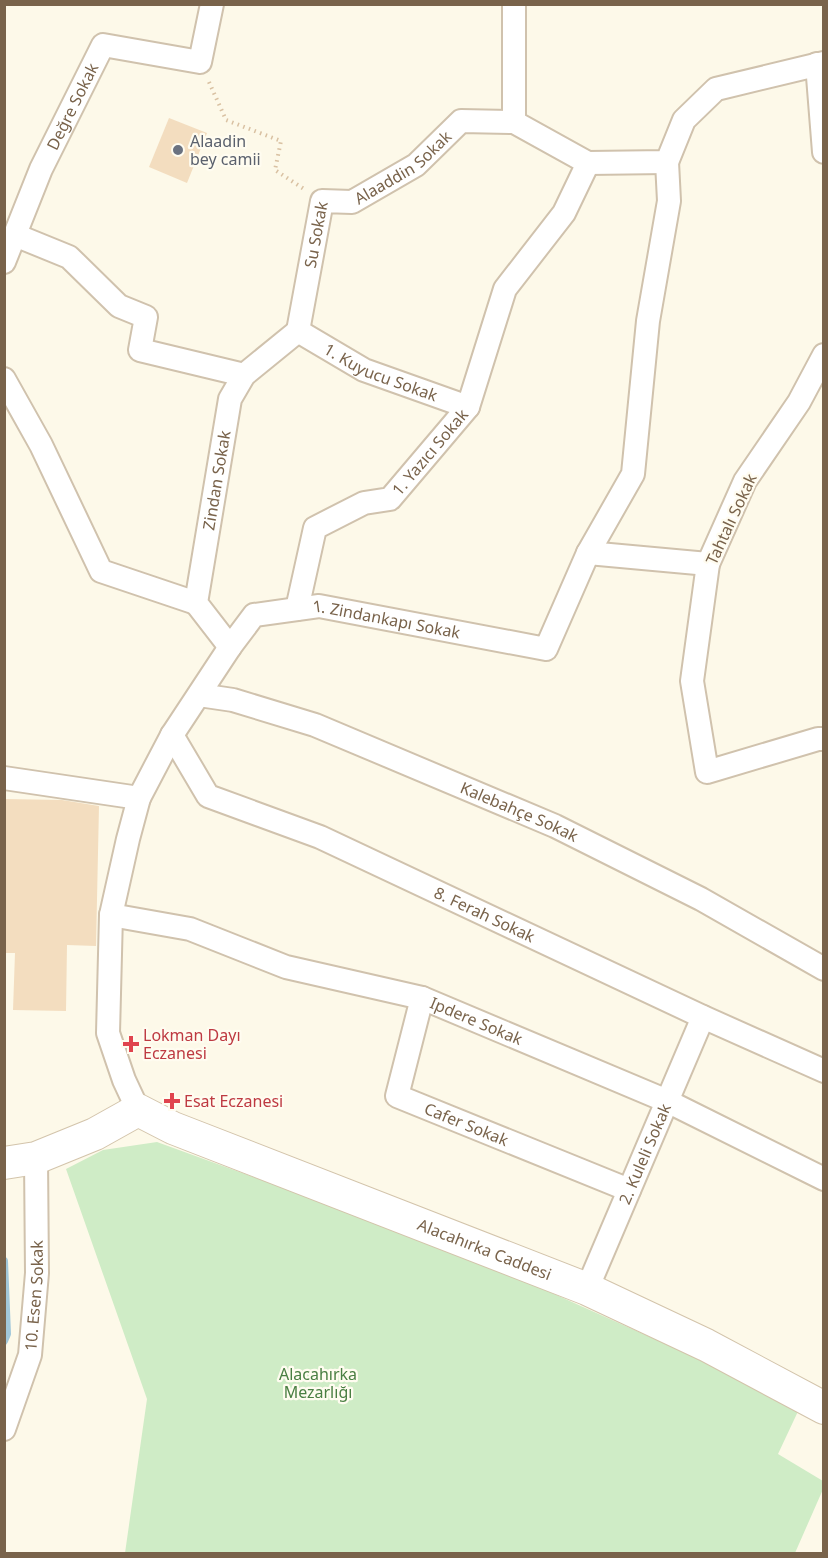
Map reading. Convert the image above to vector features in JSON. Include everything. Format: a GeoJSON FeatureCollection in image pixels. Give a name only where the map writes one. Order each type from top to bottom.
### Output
{"type":"FeatureCollection","features":[{"type":"Feature","properties":{"kind":"main road"},"geometry":{"type":"LineString","coordinates":[[4,1163],[36,1158],[95,1134],[138,1110]]}},
{"type":"Feature","properties":{"kind":"main road","name":"Alacahırka Caddesi"},"geometry":{"type":"LineString","coordinates":[[138,1110],[173,1128],[587,1289],[706,1345],[824,1408]]}},
{"type":"Feature","properties":{"kind":"street"},"geometry":{"type":"LineString","coordinates":[[200,62],[212,4]]}},
{"type":"Feature","properties":{"kind":"street"},"geometry":{"type":"LineString","coordinates":[[514,4],[514,122],[588,163],[667,162],[684,120],[716,90],[820,64],[824,152]]}},
{"type":"Feature","properties":{"kind":"street","name":"Değre Sokak"},"geometry":{"type":"LineString","coordinates":[[4,262],[41,169],[103,45],[200,62]]}},
{"type":"Feature","properties":{"kind":"street","name":"Alaaddin Sokak"},"geometry":{"type":"LineString","coordinates":[[322,201],[352,202],[416,165],[461,121],[514,122]]}},
{"type":"Feature","properties":{"kind":"street","name":"1. Zindankapı Sokak"},"geometry":{"type":"LineString","coordinates":[[138,1110],[124,1080],[108,1033],[111,915],[139,798],[172,735],[254,615],[319,606],[546,649],[588,553],[633,474],[648,321],[669,201],[667,162]]}},
{"type":"Feature","properties":{"kind":"street","name":"1. Yazıcı Sokak"},"geometry":{"type":"LineString","coordinates":[[297,609],[315,528],[364,503],[390,499],[468,407],[505,289],[564,213],[588,163]]}},
{"type":"Feature","properties":{"kind":"street","name":"Su Sokak"},"geometry":{"type":"LineString","coordinates":[[298,331],[322,201]]}},
{"type":"Feature","properties":{"kind":"street"},"geometry":{"type":"LineString","coordinates":[[15,235],[69,257],[119,306],[146,317],[140,350],[244,375]]}},
{"type":"Feature","properties":{"kind":"street","name":"1. Kuyucu Sokak"},"geometry":{"type":"LineString","coordinates":[[298,331],[364,370],[468,407]]}},
{"type":"Feature","properties":{"kind":"street","name":"Zindan Sokak"},"geometry":{"type":"LineString","coordinates":[[196,603],[230,399],[244,375],[298,331]]}},
{"type":"Feature","properties":{"kind":"street","name":"Tahtalı Sokak"},"geometry":{"type":"LineString","coordinates":[[824,355],[799,402],[745,482],[708,564],[692,681],[707,772],[824,739]]}},
{"type":"Feature","properties":{"kind":"street"},"geometry":{"type":"LineString","coordinates":[[4,379],[41,445],[101,571],[196,603],[230,647]]}},
{"type":"Feature","properties":{"kind":"street"},"geometry":{"type":"LineString","coordinates":[[588,553],[708,564]]}},
{"type":"Feature","properties":{"kind":"street","name":"Kalebahçe Sokak"},"geometry":{"type":"LineString","coordinates":[[199,695],[233,700],[315,725],[555,826],[701,899],[824,969]]}},
{"type":"Feature","properties":{"kind":"street","name":"8. Ferah Sokak"},"geometry":{"type":"LineString","coordinates":[[172,735],[207,796],[320,837],[703,1017],[824,1071]]}},
{"type":"Feature","properties":{"kind":"street"},"geometry":{"type":"LineString","coordinates":[[4,778],[139,798]]}},
{"type":"Feature","properties":{"kind":"street","name":"Ipdere Sokak"},"geometry":{"type":"LineString","coordinates":[[111,915],[190,929],[286,968],[422,998],[667,1101],[824,1179]]}},
{"type":"Feature","properties":{"kind":"street","name":"Cafer Sokak"},"geometry":{"type":"LineString","coordinates":[[422,998],[397,1096],[629,1190]]}},
{"type":"Feature","properties":{"kind":"street","name":"2. Kuleli Sokak"},"geometry":{"type":"LineString","coordinates":[[587,1289],[703,1017]]}},
{"type":"Feature","properties":{"kind":"street","name":"10. Esen Sokak"},"geometry":{"type":"LineString","coordinates":[[4,1429],[30,1355],[37,1273],[36,1158]]}},
{"type":"Feature","properties":{"kind":"path","name":"Su Sokak"},"geometry":{"type":"LineString","coordinates":[[200,62],[226,120],[281,141],[275,170],[322,201]]}},
{"type":"Feature","properties":{"kind":"green space","name":"Alacahırka Mezarlığı"},"geometry":{"type":"Polygon","coordinates":[[[157,1142],[465,1254],[801,1405],[778,1454],[823,1481],[824,1487],[795,1553],[125,1553],[147,1399],[66,1169],[103,1150],[157,1142]]]}},
{"type":"Feature","properties":{"kind":"building","name":"Alaadin bey camii"},"geometry":{"type":"Polygon","coordinates":[[[169,118],[207,133],[187,183],[149,167],[169,118]]]}},
{"type":"Feature","properties":{"kind":"building"},"geometry":{"type":"Polygon","coordinates":[[[4,799],[62,800],[99,806],[96,946],[67,945],[66,1011],[13,1010],[15,953],[4,953],[4,799]]]}},
{"type":"Feature","properties":{"kind":"waterway"},"geometry":{"type":"LineString","coordinates":[[4,1261],[7,1334],[4,1341]]}},
{"type":"Feature","properties":{"kind":"place","name":"Alaadin bey camii"},"geometry":{"type":"Point","coordinates":[178,150]}},
{"type":"Feature","properties":{"kind":"place","name":"Lokman Dayı Eczanesi"},"geometry":{"type":"Point","coordinates":[131,1044]}},
{"type":"Feature","properties":{"kind":"place","name":"Esat Eczanesi"},"geometry":{"type":"Point","coordinates":[172,1101]}}]}
